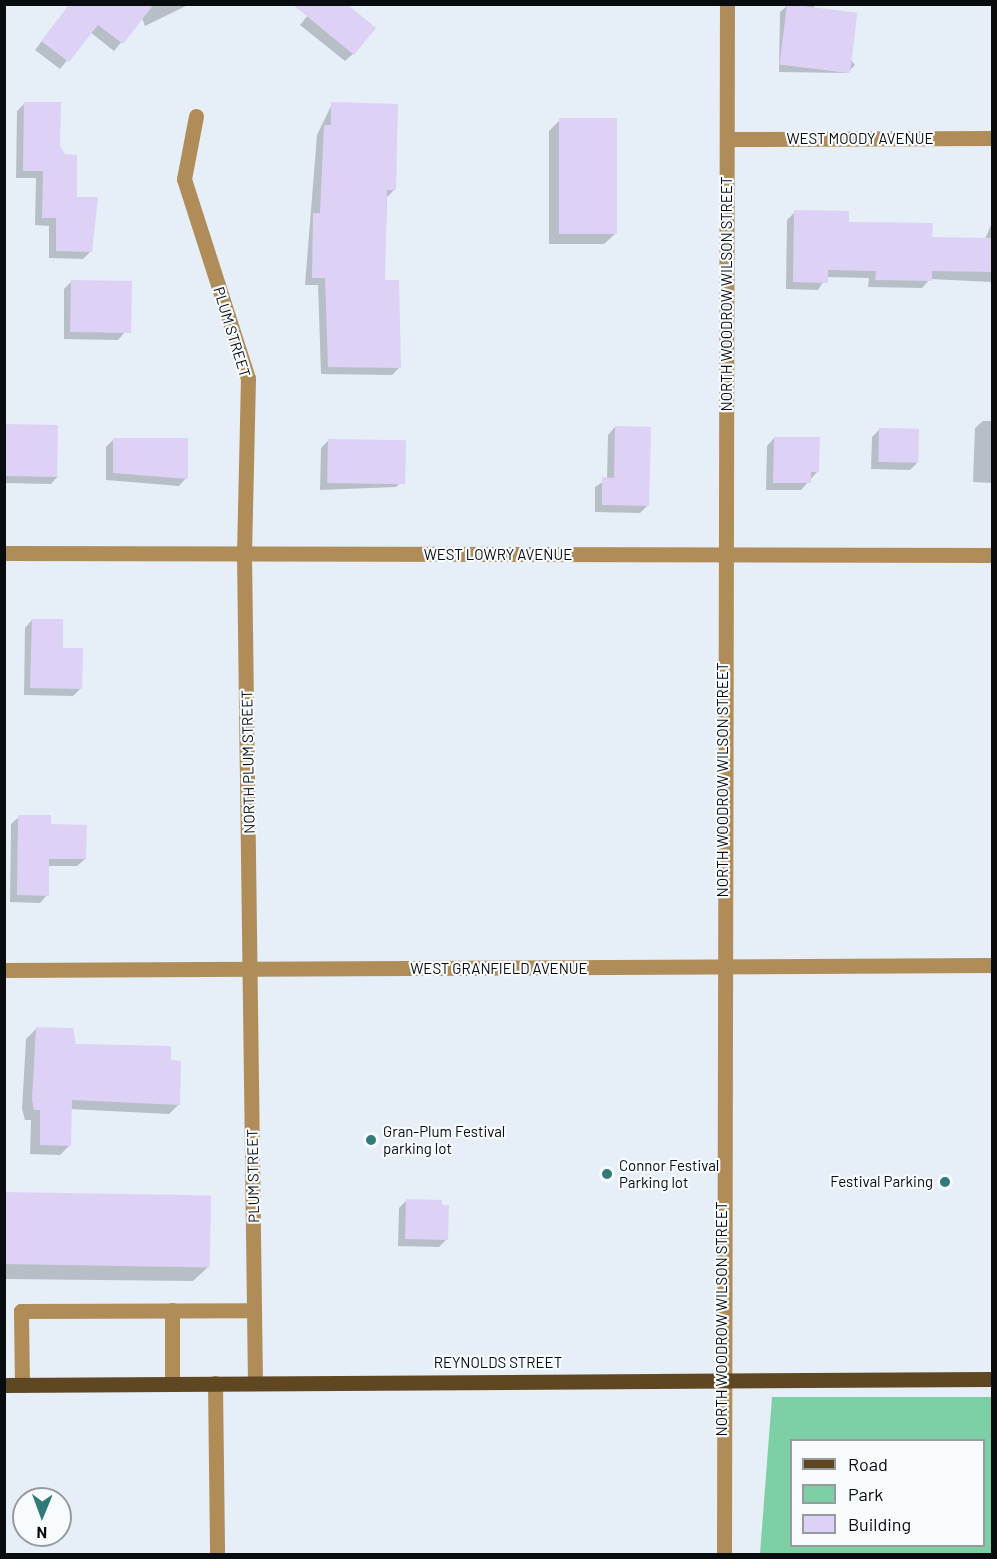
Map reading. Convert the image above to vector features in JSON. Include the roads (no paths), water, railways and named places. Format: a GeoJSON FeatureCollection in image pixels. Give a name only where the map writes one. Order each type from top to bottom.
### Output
{"type":"FeatureCollection","features":[{"type":"Feature","properties":{"kind":"main road","name":"REYNOLDS STREET"},"geometry":{"type":"LineString","coordinates":[[4,1385],[993,1378]]}},
{"type":"Feature","properties":{"kind":"street","name":"NORTH WOODROW WILSON STREET"},"geometry":{"type":"LineString","coordinates":[[724,1554],[721,968],[728,139],[727,4]]}},
{"type":"Feature","properties":{"kind":"street","name":"PLUM STREET"},"geometry":{"type":"LineString","coordinates":[[195,116],[184,179],[248,378],[244,554]]}},
{"type":"Feature","properties":{"kind":"street","name":"WEST MOODY AVENUE"},"geometry":{"type":"LineString","coordinates":[[728,139],[993,138]]}},
{"type":"Feature","properties":{"kind":"street","name":"WEST LOWRY AVENUE"},"geometry":{"type":"LineString","coordinates":[[4,553],[993,555]]}},
{"type":"Feature","properties":{"kind":"street","name":"NORTH PLUM STREET"},"geometry":{"type":"LineString","coordinates":[[244,554],[251,970]]}},
{"type":"Feature","properties":{"kind":"street","name":"WEST GRANFIELD AVENUE"},"geometry":{"type":"LineString","coordinates":[[4,970],[993,965]]}},
{"type":"Feature","properties":{"kind":"street","name":"PLUM STREET"},"geometry":{"type":"LineString","coordinates":[[251,970],[255,1383]]}},
{"type":"Feature","properties":{"kind":"street"},"geometry":{"type":"LineString","coordinates":[[22,1385],[21,1311],[254,1310]]}},
{"type":"Feature","properties":{"kind":"street"},"geometry":{"type":"LineString","coordinates":[[172,1311],[172,1384]]}},
{"type":"Feature","properties":{"kind":"street"},"geometry":{"type":"LineString","coordinates":[[215,1383],[217,1554]]}},
{"type":"Feature","properties":{"kind":"place","name":"Gran-Plum Festival parking lot"},"geometry":{"type":"Point","coordinates":[371,1140]}},
{"type":"Feature","properties":{"kind":"place","name":"Connor Festival Parking lot"},"geometry":{"type":"Point","coordinates":[607,1174]}},
{"type":"Feature","properties":{"kind":"place","name":"Festival Parking"},"geometry":{"type":"Point","coordinates":[945,1182]}}]}
